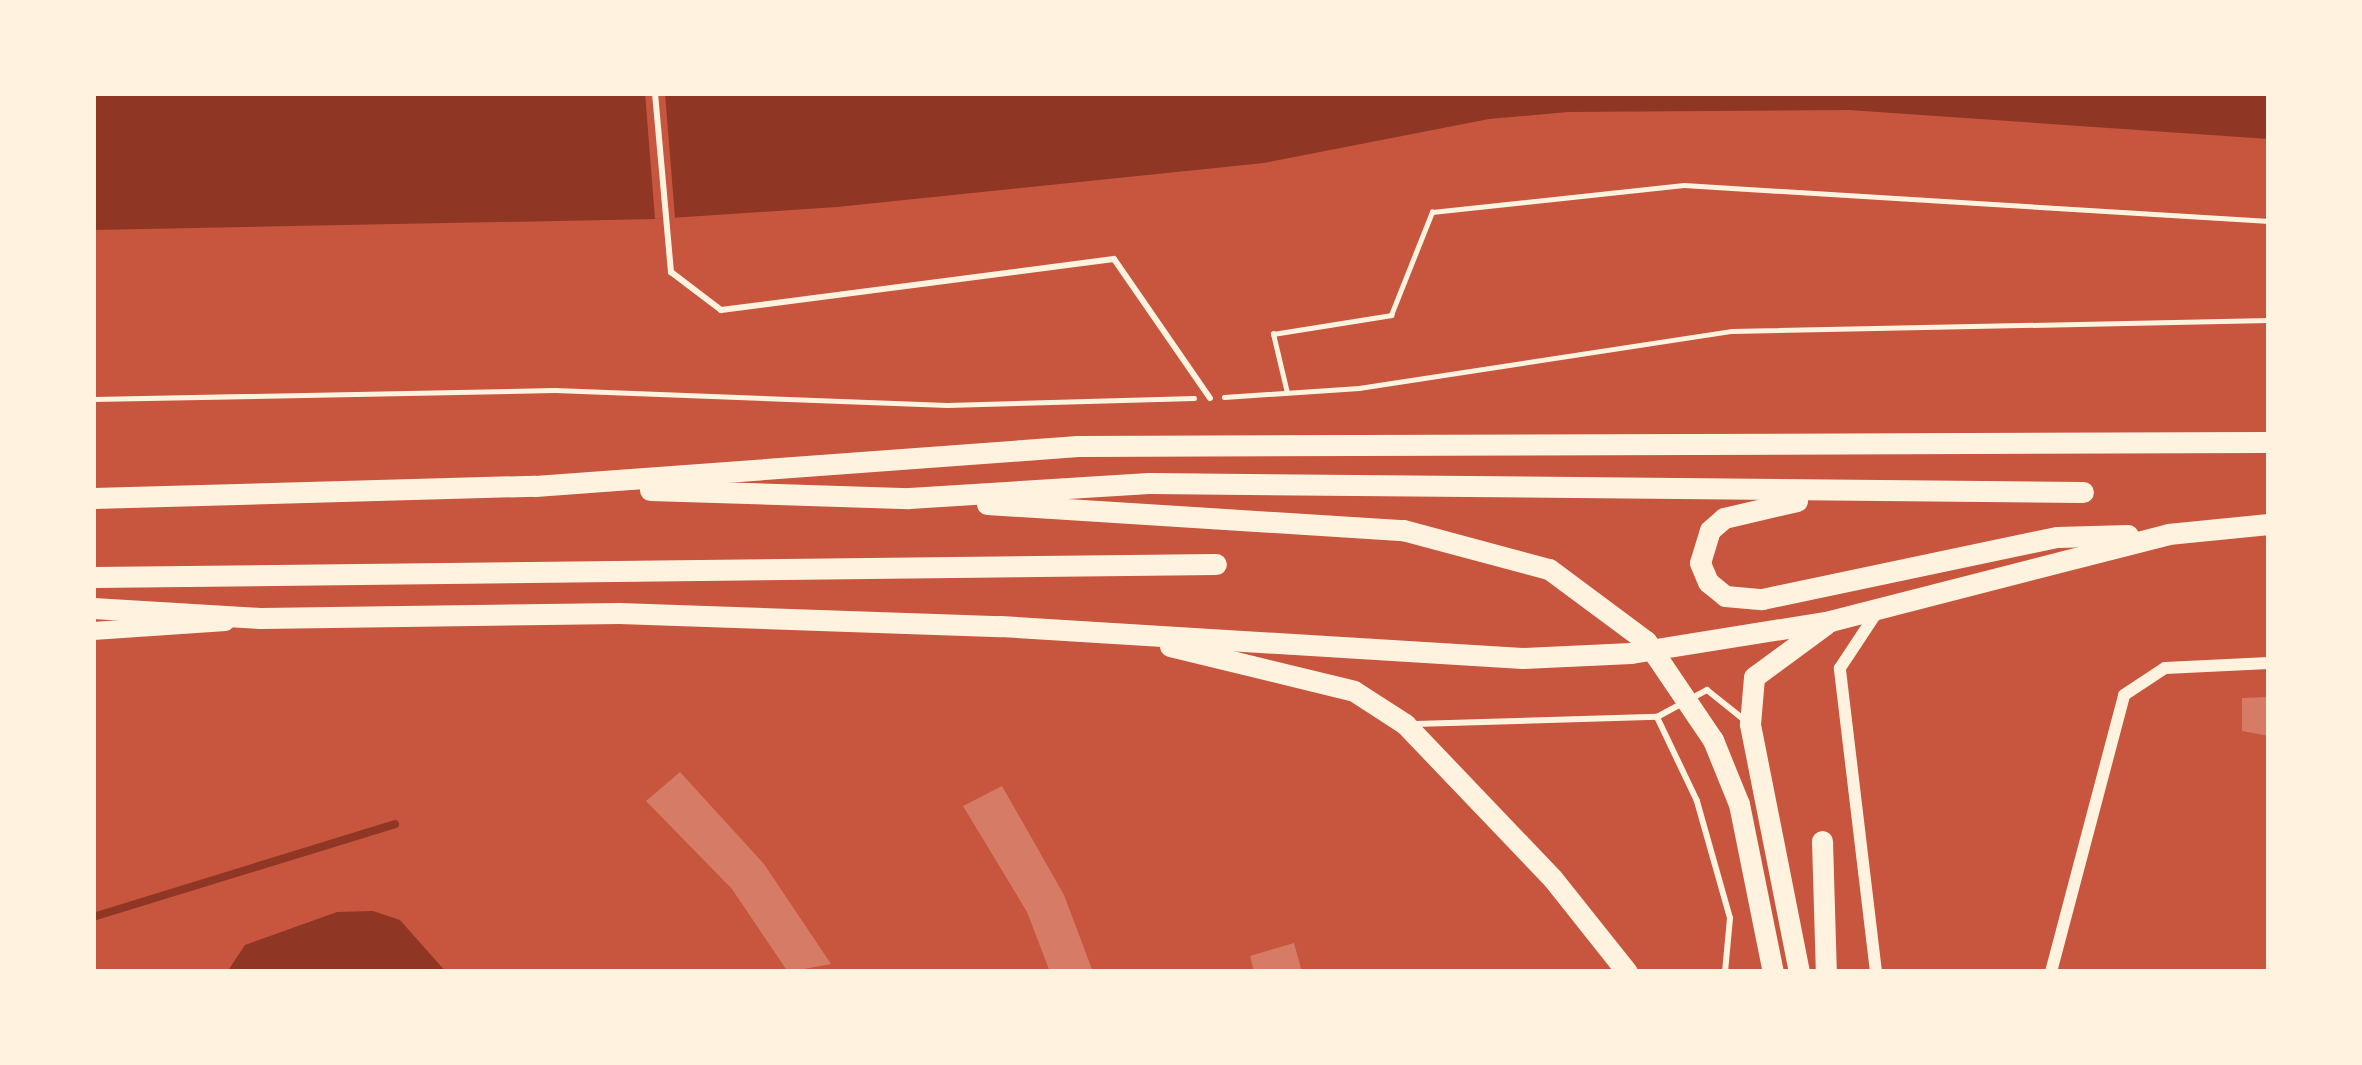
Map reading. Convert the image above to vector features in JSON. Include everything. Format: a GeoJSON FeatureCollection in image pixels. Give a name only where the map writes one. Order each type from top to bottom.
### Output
{"type":"FeatureCollection","features":[{"type":"Feature","properties":{"kind":"highway"},"geometry":{"type":"LineString","coordinates":[[93,498],[535,486],[1078,446],[2269,442]]}},
{"type":"Feature","properties":{"kind":"highway"},"geometry":{"type":"LineString","coordinates":[[909,497],[1149,483],[1827,495],[2083,492]]}},
{"type":"Feature","properties":{"kind":"highway"},"geometry":{"type":"LineString","coordinates":[[535,486],[909,497],[1402,530],[1527,561],[1601,601],[1680,682],[1739,804],[1773,972]]}},
{"type":"Feature","properties":{"kind":"highway"},"geometry":{"type":"LineString","coordinates":[[1827,495],[1724,518],[1701,547],[1708,582],[1725,596],[1762,599],[2057,537],[2168,534],[2269,524]]}},
{"type":"Feature","properties":{"kind":"highway"},"geometry":{"type":"LineString","coordinates":[[93,608],[260,618],[619,613],[1141,638],[1258,636],[1522,658],[1631,653],[1830,621],[2168,534]]}},
{"type":"Feature","properties":{"kind":"highway"},"geometry":{"type":"LineString","coordinates":[[93,577],[1216,564]]}},
{"type":"Feature","properties":{"kind":"highway"},"geometry":{"type":"LineString","coordinates":[[1799,972],[1750,724],[1754,677],[1830,621]]}},
{"type":"Feature","properties":{"kind":"highway"},"geometry":{"type":"LineString","coordinates":[[1141,638],[1354,691],[1405,724],[1553,879],[1627,972]]}},
{"type":"Feature","properties":{"kind":"highway"},"geometry":{"type":"LineString","coordinates":[[1822,841],[1826,972]]}},
{"type":"Feature","properties":{"kind":"main road"},"geometry":{"type":"LineString","coordinates":[[93,631],[260,618]]}},
{"type":"Feature","properties":{"kind":"street"},"geometry":{"type":"LineString","coordinates":[[1876,972],[1840,668],[1880,608]]}},
{"type":"Feature","properties":{"kind":"street"},"geometry":{"type":"LineString","coordinates":[[2050,972],[2124,695],[2165,668],[2269,664]]}},
{"type":"Feature","properties":{"kind":"lane"},"geometry":{"type":"LineString","coordinates":[[655,93],[671,272],[721,310],[1114,259],[1210,398]]}},
{"type":"Feature","properties":{"kind":"lane"},"geometry":{"type":"LineString","coordinates":[[1405,724],[1657,717],[1706,690],[1750,724]]}},
{"type":"Feature","properties":{"kind":"lane"},"geometry":{"type":"LineString","coordinates":[[1657,717],[1697,801],[1730,918],[1725,972]]}},
{"type":"Feature","properties":{"kind":"path"},"geometry":{"type":"LineString","coordinates":[[1287,393],[1273,334],[1390,315],[1432,212],[1684,185],[2269,221]]}},
{"type":"Feature","properties":{"kind":"path"},"geometry":{"type":"LineString","coordinates":[[93,399],[555,390],[947,405],[1210,398],[1287,393],[1732,332],[2269,320]]}},
{"type":"Feature","properties":{"kind":"shaded area"},"geometry":{"type":"Polygon","coordinates":[[[93,93],[2269,93],[2269,139],[1849,110],[1568,112],[1489,119],[1264,163],[837,207],[655,219],[93,230],[93,93]]]}},
{"type":"Feature","properties":{"kind":"shaded area"},"geometry":{"type":"Polygon","coordinates":[[[373,911],[400,920],[446,972],[227,972],[245,945],[337,912],[373,911]]]}},
{"type":"Feature","properties":{"kind":"pier"},"geometry":{"type":"Polygon","coordinates":[[[645,93],[665,93],[675,218],[655,219],[645,93]]]}},
{"type":"Feature","properties":{"kind":"building"},"geometry":{"type":"Polygon","coordinates":[[[2269,697],[2269,736],[2242,731],[2242,698],[2269,697]]]}},
{"type":"Feature","properties":{"kind":"building"},"geometry":{"type":"Polygon","coordinates":[[[680,772],[764,864],[831,964],[788,972],[732,889],[646,801],[680,772]]]}},
{"type":"Feature","properties":{"kind":"building"},"geometry":{"type":"Polygon","coordinates":[[[1002,786],[1064,895],[1093,972],[1050,972],[1027,912],[963,806],[1002,786]]]}},
{"type":"Feature","properties":{"kind":"building"},"geometry":{"type":"Polygon","coordinates":[[[1294,943],[1302,972],[1254,972],[1250,956],[1294,943]]]}},
{"type":"Feature","properties":{"kind":"waterway"},"geometry":{"type":"LineString","coordinates":[[93,917],[395,824]]}}]}
